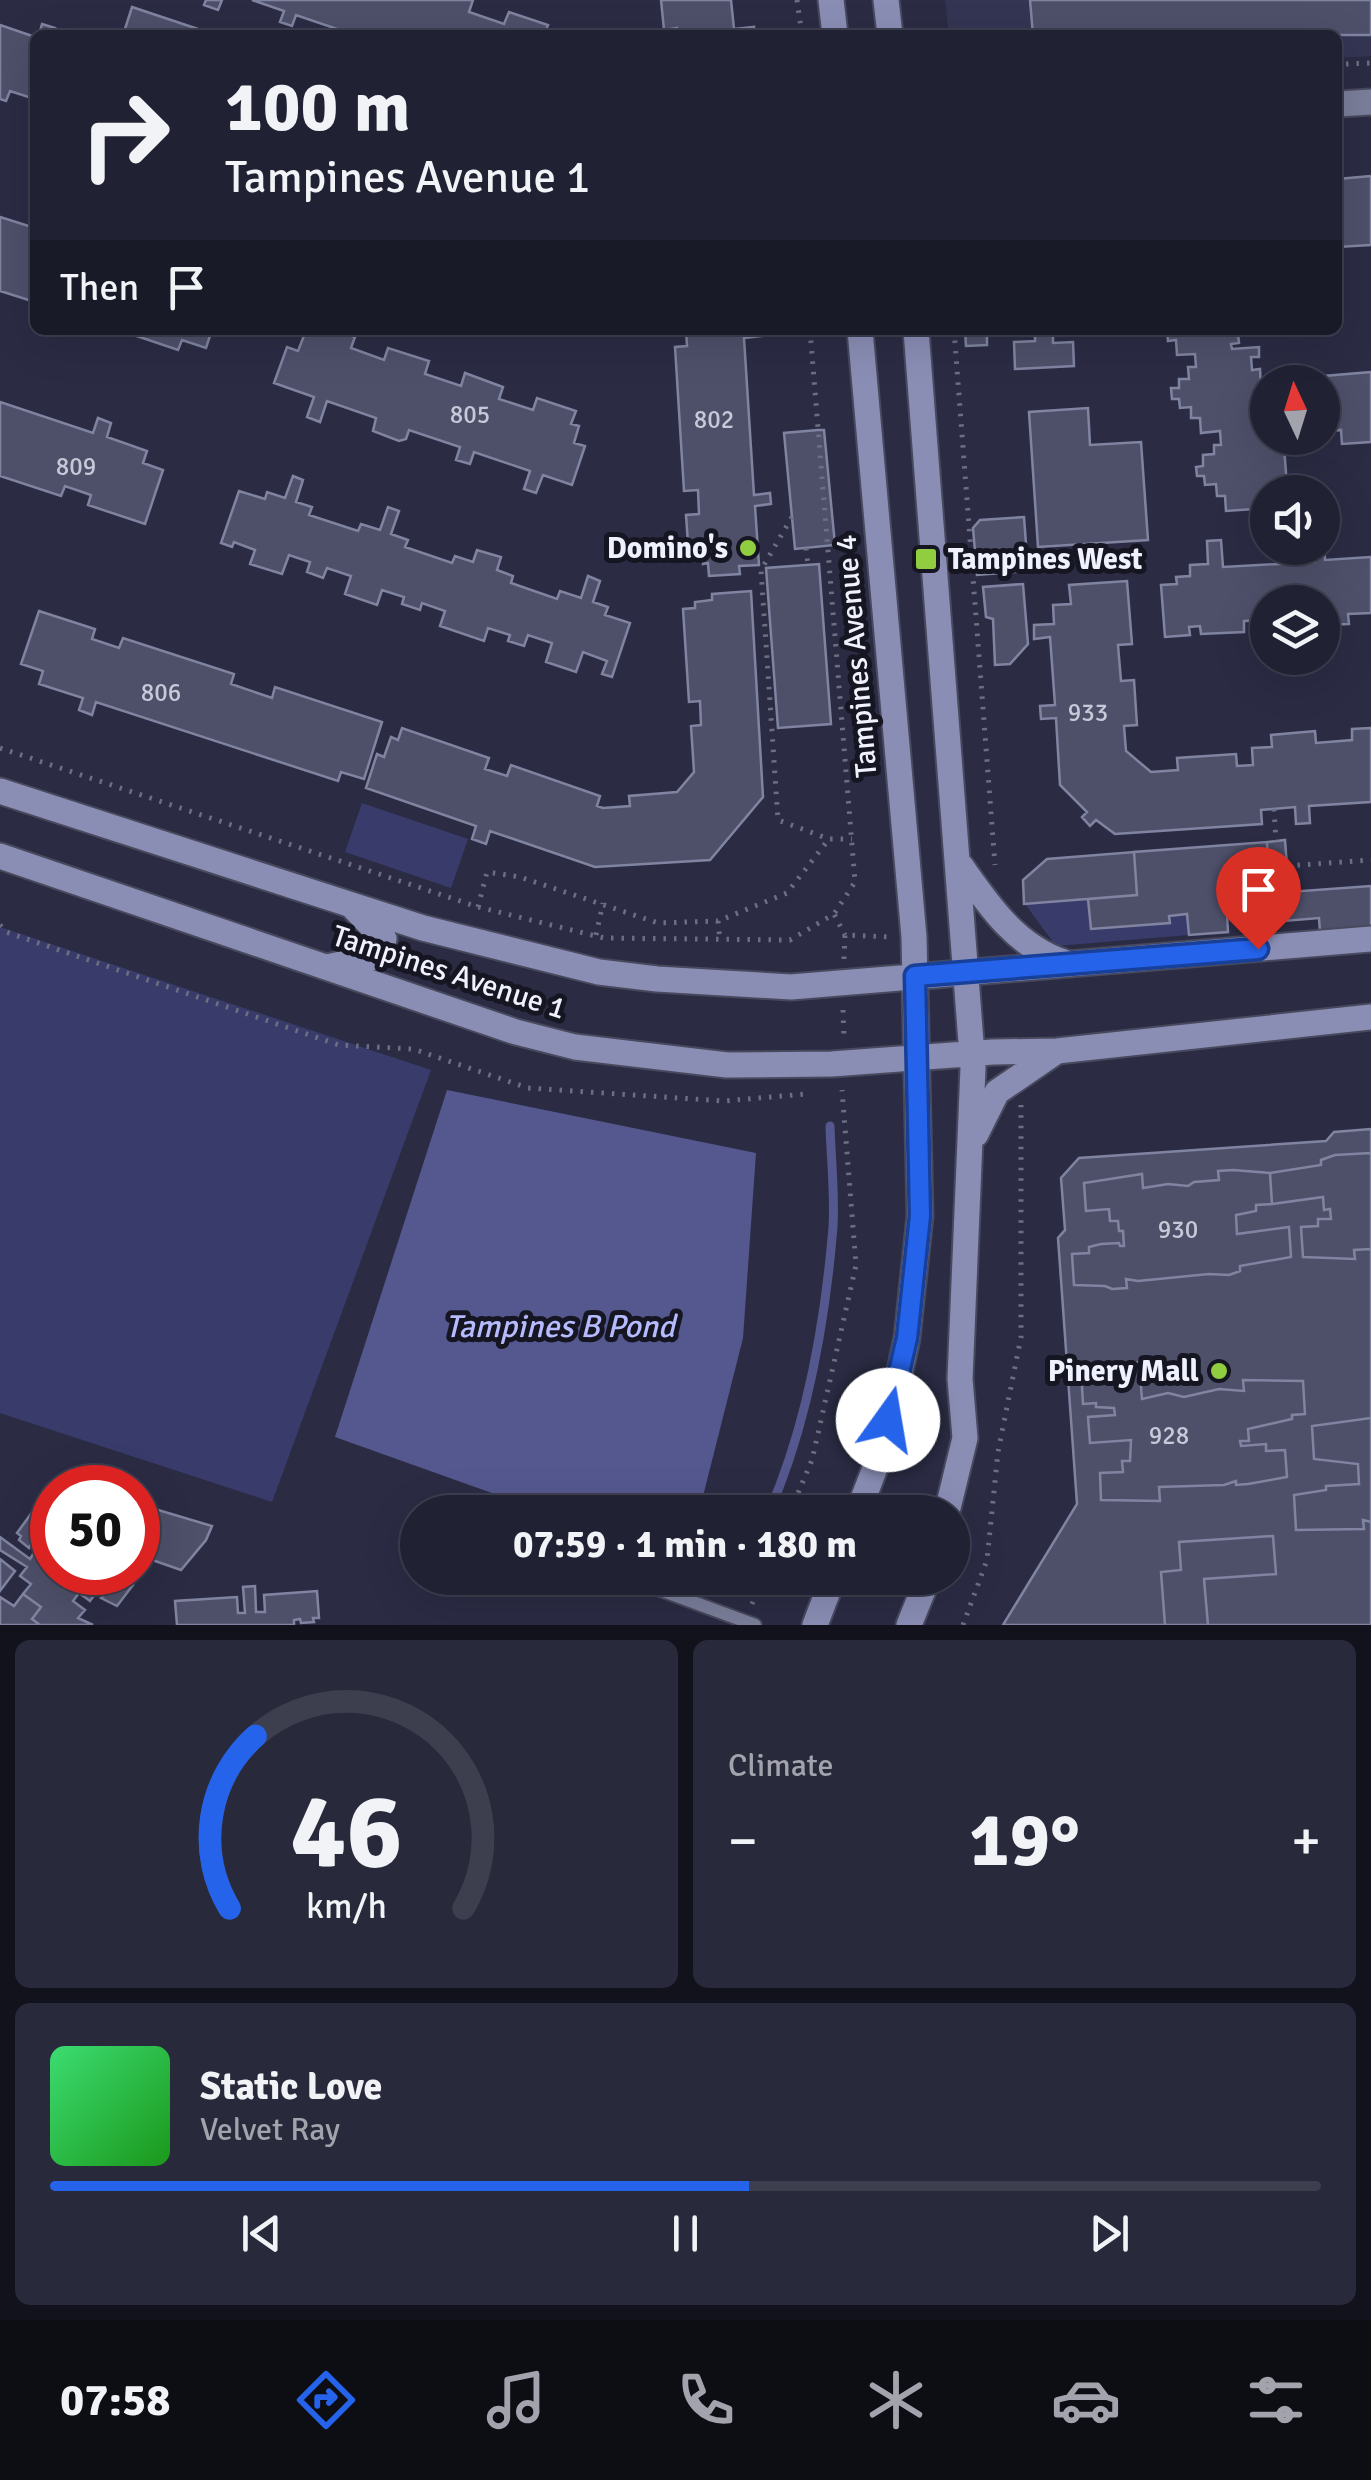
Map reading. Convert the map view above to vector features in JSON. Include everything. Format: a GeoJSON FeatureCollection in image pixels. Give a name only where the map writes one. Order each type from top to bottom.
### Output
{"type":"FeatureCollection","features":[{"type":"Feature","properties":{"kind":"main road"},"geometry":{"type":"LineString","coordinates":[[831,0],[834,30]]}},
{"type":"Feature","properties":{"kind":"main road"},"geometry":{"type":"LineString","coordinates":[[886,0],[889,30]]}},
{"type":"Feature","properties":{"kind":"main road","name":"Tampines Avenue 4"},"geometry":{"type":"LineString","coordinates":[[860,335],[915,976],[920,1216],[907,1338],[880,1455],[865,1495]]}},
{"type":"Feature","properties":{"kind":"main road"},"geometry":{"type":"LineString","coordinates":[[916,335],[972,1054],[960,1379],[964,1438],[951,1495]]}},
{"type":"Feature","properties":{"kind":"main road","name":"Tampines Avenue 1"},"geometry":{"type":"LineString","coordinates":[[0,791],[422,928],[599,972],[656,980],[791,987],[1371,940]]}},
{"type":"Feature","properties":{"kind":"main road","name":"Tampines Avenue 1"},"geometry":{"type":"LineString","coordinates":[[0,856],[516,1032],[574,1047],[728,1066],[832,1064],[1058,1050],[1371,1016]]}},
{"type":"Feature","properties":{"kind":"main road"},"geometry":{"type":"LineString","coordinates":[[958,863],[996,916],[1040,954],[1069,964]]}},
{"type":"Feature","properties":{"kind":"main road"},"geometry":{"type":"LineString","coordinates":[[326,967],[379,956],[384,939],[350,904]]}},
{"type":"Feature","properties":{"kind":"main road"},"geometry":{"type":"LineString","coordinates":[[971,1143],[998,1092],[1058,1050]]}},
{"type":"Feature","properties":{"kind":"main road"},"geometry":{"type":"LineString","coordinates":[[815,1625],[826,1595]]}},
{"type":"Feature","properties":{"kind":"main road"},"geometry":{"type":"LineString","coordinates":[[909,1625],[921,1595]]}},
{"type":"Feature","properties":{"kind":"street"},"geometry":{"type":"LineString","coordinates":[[1342,104],[1371,102]]}},
{"type":"Feature","properties":{"kind":"lane"},"geometry":{"type":"LineString","coordinates":[[674,1595],[755,1625]]}},
{"type":"Feature","properties":{"kind":"path"},"geometry":{"type":"LineString","coordinates":[[797,0],[801,30]]}},
{"type":"Feature","properties":{"kind":"path"},"geometry":{"type":"LineString","coordinates":[[1346,64],[1371,63]]}},
{"type":"Feature","properties":{"kind":"path"},"geometry":{"type":"LineString","coordinates":[[0,748],[478,907],[596,936],[675,941],[790,940],[834,914],[855,882],[810,335]]}},
{"type":"Feature","properties":{"kind":"path"},"geometry":{"type":"LineString","coordinates":[[954,335],[995,868]]}},
{"type":"Feature","properties":{"kind":"path"},"geometry":{"type":"LineString","coordinates":[[792,518],[760,570],[778,820],[829,839],[852,839]]}},
{"type":"Feature","properties":{"kind":"path"},"geometry":{"type":"LineString","coordinates":[[806,548],[808,565]]}},
{"type":"Feature","properties":{"kind":"path"},"geometry":{"type":"LineString","coordinates":[[1274,809],[1276,841]]}},
{"type":"Feature","properties":{"kind":"path"},"geometry":{"type":"LineString","coordinates":[[478,907],[487,872],[520,878],[658,923],[718,921],[787,894],[829,839]]}},
{"type":"Feature","properties":{"kind":"path"},"geometry":{"type":"LineString","coordinates":[[1287,866],[1371,860]]}},
{"type":"Feature","properties":{"kind":"path"},"geometry":{"type":"LineString","coordinates":[[596,936],[603,904]]}},
{"type":"Feature","properties":{"kind":"path"},"geometry":{"type":"LineString","coordinates":[[834,914],[845,935]]}},
{"type":"Feature","properties":{"kind":"path"},"geometry":{"type":"LineString","coordinates":[[718,921],[720,941]]}},
{"type":"Feature","properties":{"kind":"path"},"geometry":{"type":"LineString","coordinates":[[672,923],[675,941]]}},
{"type":"Feature","properties":{"kind":"path"},"geometry":{"type":"LineString","coordinates":[[0,925],[6,932],[339,1045],[413,1050],[528,1088],[724,1101],[823,1092]]}},
{"type":"Feature","properties":{"kind":"path"},"geometry":{"type":"LineString","coordinates":[[797,1495],[812,1460],[856,1265],[842,1090]]}},
{"type":"Feature","properties":{"kind":"path"},"geometry":{"type":"LineString","coordinates":[[963,1625],[986,1560],[998,1452],[1022,1337],[1024,1094]]}},
{"type":"Feature","properties":{"kind":"shaded area"},"geometry":{"type":"Polygon","coordinates":[[[945,0],[1371,0],[1371,56],[1342,58],[1342,30],[948,30],[945,0]]]}},
{"type":"Feature","properties":{"kind":"shaded area"},"geometry":{"type":"Polygon","coordinates":[[[362,803],[468,839],[451,888],[345,852],[362,803]]]}},
{"type":"Feature","properties":{"kind":"shaded area"},"geometry":{"type":"Polygon","coordinates":[[[1088,899],[1091,929],[1169,923],[1169,916],[1187,914],[1189,935],[1056,946],[1025,904],[1088,899]]]}},
{"type":"Feature","properties":{"kind":"shaded area"},"geometry":{"type":"Polygon","coordinates":[[[0,927],[431,1070],[272,1502],[0,1413],[0,927]]]}},
{"type":"Feature","properties":{"kind":"water","name":"Tampines B Pond"},"geometry":{"type":"Polygon","coordinates":[[[447,1090],[756,1153],[743,1338],[703,1495],[497,1495],[335,1437],[447,1090]]]}},
{"type":"Feature","properties":{"kind":"building"},"geometry":{"type":"Polygon","coordinates":[[[206,0],[222,0],[218,10],[204,5],[206,0]]]}},
{"type":"Feature","properties":{"kind":"building"},"geometry":{"type":"Polygon","coordinates":[[[252,0],[473,0],[469,12],[504,24],[509,12],[548,25],[546,30],[340,30],[296,15],[292,26],[280,22],[284,11],[252,0]]]}},
{"type":"Feature","properties":{"kind":"building"},"geometry":{"type":"Polygon","coordinates":[[[661,0],[731,0],[734,29],[754,27],[754,30],[664,30],[661,0]]]}},
{"type":"Feature","properties":{"kind":"building"},"geometry":{"type":"Polygon","coordinates":[[[1030,0],[1371,0],[1371,35],[1342,35],[1342,30],[1033,30],[1030,0]]]}},
{"type":"Feature","properties":{"kind":"building"},"geometry":{"type":"Polygon","coordinates":[[[132,7],[201,30],[125,30],[132,7]]]}},
{"type":"Feature","properties":{"kind":"building"},"geometry":{"type":"Polygon","coordinates":[[[0,25],[30,35],[30,97],[10,91],[6,101],[0,99],[0,25]]]}},
{"type":"Feature","properties":{"kind":"building"},"geometry":{"type":"Polygon","coordinates":[[[1371,176],[1371,245],[1342,247],[1342,179],[1371,176]]]}},
{"type":"Feature","properties":{"kind":"building"},"geometry":{"type":"Polygon","coordinates":[[[0,217],[30,226],[30,300],[0,291],[0,217]]]}},
{"type":"Feature","properties":{"kind":"building"},"geometry":{"type":"Polygon","coordinates":[[[134,335],[210,335],[206,348],[182,340],[178,350],[134,335]]]}},
{"type":"Feature","properties":{"kind":"building"},"geometry":{"type":"Polygon","coordinates":[[[304,335],[349,335],[355,337],[351,348],[384,360],[388,348],[429,361],[425,374],[461,386],[465,373],[503,387],[499,399],[533,410],[537,398],[576,411],[571,424],[579,426],[574,443],[585,446],[572,485],[543,475],[536,493],[524,489],[530,471],[474,452],[470,464],[456,460],[460,447],[409,430],[406,439],[399,441],[373,431],[376,418],[327,401],[320,422],[307,417],[314,397],[274,383],[287,347],[298,351],[304,335]]]}},
{"type":"Feature","properties":{"kind":"building"},"geometry":{"type":"Polygon","coordinates":[[[686,335],[762,335],[744,338],[754,495],[770,493],[771,504],[755,506],[759,565],[739,566],[740,574],[709,576],[703,557],[689,558],[686,515],[699,514],[698,490],[684,491],[675,347],[687,346],[686,335]]]}},
{"type":"Feature","properties":{"kind":"building"},"geometry":{"type":"Polygon","coordinates":[[[965,335],[987,335],[987,345],[966,346],[965,335]]]}},
{"type":"Feature","properties":{"kind":"building"},"geometry":{"type":"Polygon","coordinates":[[[1035,335],[1053,335],[1053,343],[1073,342],[1074,366],[1015,369],[1014,342],[1035,341],[1035,335]]]}},
{"type":"Feature","properties":{"kind":"building"},"geometry":{"type":"Polygon","coordinates":[[[1167,335],[1238,335],[1239,343],[1231,344],[1232,349],[1259,347],[1259,357],[1251,357],[1250,365],[1250,455],[1285,455],[1286,475],[1250,475],[1250,509],[1226,511],[1225,496],[1217,496],[1216,484],[1205,485],[1204,476],[1197,476],[1196,467],[1203,466],[1203,455],[1214,454],[1214,445],[1221,445],[1220,431],[1201,433],[1200,418],[1191,418],[1191,407],[1180,408],[1179,399],[1172,399],[1171,388],[1179,388],[1179,379],[1189,379],[1188,367],[1196,367],[1195,354],[1177,355],[1176,340],[1168,341],[1167,335]]]}},
{"type":"Feature","properties":{"kind":"building"},"geometry":{"type":"Polygon","coordinates":[[[1371,372],[1371,442],[1342,444],[1340,375],[1371,372]]]}},
{"type":"Feature","properties":{"kind":"building"},"geometry":{"type":"Polygon","coordinates":[[[0,402],[93,433],[98,418],[111,423],[107,437],[147,451],[143,463],[163,470],[145,524],[88,505],[91,495],[65,486],[61,496],[0,476],[0,402]]]}},
{"type":"Feature","properties":{"kind":"building"},"geometry":{"type":"Polygon","coordinates":[[[1088,408],[1090,445],[1141,442],[1148,540],[1038,547],[1029,412],[1088,408]]]}},
{"type":"Feature","properties":{"kind":"building"},"geometry":{"type":"Polygon","coordinates":[[[824,430],[835,545],[795,549],[784,433],[824,430]]]}},
{"type":"Feature","properties":{"kind":"building"},"geometry":{"type":"Polygon","coordinates":[[[293,476],[303,480],[296,502],[312,507],[309,515],[358,531],[361,524],[380,530],[388,507],[399,511],[391,534],[408,540],[405,547],[452,563],[455,556],[473,562],[477,550],[501,557],[497,570],[513,576],[511,583],[557,599],[560,591],[581,598],[588,576],[600,581],[593,602],[608,607],[605,615],[630,623],[612,677],[602,674],[607,661],[583,652],[576,672],[546,662],[552,643],[528,635],[524,646],[508,641],[510,635],[488,628],[484,641],[440,626],[445,611],[422,603],[420,610],[402,604],[404,597],[382,590],[377,605],[345,594],[351,576],[327,568],[323,578],[307,572],[310,562],[289,555],[282,574],[250,564],[255,550],[234,542],[232,547],[221,543],[239,491],[265,499],[267,492],[285,498],[293,476]]]}},
{"type":"Feature","properties":{"kind":"building"},"geometry":{"type":"Polygon","coordinates":[[[1024,517],[1028,571],[977,575],[973,528],[980,520],[1024,517]]]}},
{"type":"Feature","properties":{"kind":"building"},"geometry":{"type":"Polygon","coordinates":[[[1221,540],[1223,567],[1340,565],[1340,559],[1371,557],[1371,613],[1348,614],[1349,624],[1340,624],[1340,585],[1250,585],[1250,621],[1244,621],[1244,632],[1201,634],[1200,626],[1189,627],[1190,635],[1165,637],[1161,585],[1177,584],[1176,577],[1190,576],[1190,565],[1208,564],[1207,541],[1221,540]]]}},
{"type":"Feature","properties":{"kind":"building"},"geometry":{"type":"Polygon","coordinates":[[[819,564],[831,724],[778,728],[766,568],[819,564]]]}},
{"type":"Feature","properties":{"kind":"building"},"geometry":{"type":"Polygon","coordinates":[[[1127,581],[1132,644],[1118,645],[1121,681],[1134,680],[1137,725],[1124,726],[1126,751],[1151,772],[1178,770],[1177,758],[1236,754],[1237,766],[1253,765],[1252,748],[1272,747],[1271,735],[1315,731],[1316,743],[1352,740],[1352,729],[1371,728],[1371,802],[1309,806],[1310,823],[1296,824],[1295,807],[1261,810],[1262,824],[1115,834],[1096,820],[1090,826],[1082,817],[1087,812],[1060,785],[1056,718],[1041,719],[1040,706],[1055,705],[1050,637],[1034,639],[1034,625],[1054,624],[1053,605],[1071,604],[1069,585],[1127,581]]]}},
{"type":"Feature","properties":{"kind":"building"},"geometry":{"type":"Polygon","coordinates":[[[1023,584],[1028,644],[1010,664],[995,665],[993,619],[986,617],[983,587],[1023,584]]]}},
{"type":"Feature","properties":{"kind":"building"},"geometry":{"type":"Polygon","coordinates":[[[751,591],[763,797],[710,860],[595,867],[490,831],[486,844],[472,839],[476,826],[366,788],[377,754],[384,757],[391,737],[398,740],[402,728],[489,758],[485,769],[507,776],[511,765],[600,796],[597,806],[603,808],[630,806],[629,796],[677,792],[694,772],[691,726],[701,725],[700,701],[689,702],[683,609],[695,608],[695,602],[712,600],[712,594],[751,591]]]}},
{"type":"Feature","properties":{"kind":"building"},"geometry":{"type":"Polygon","coordinates":[[[39,611],[95,629],[92,639],[119,648],[123,638],[234,674],[231,684],[272,698],[275,687],[382,722],[364,779],[341,772],[338,781],[96,702],[92,715],[79,710],[83,698],[39,684],[43,671],[21,664],[39,611]]]}},
{"type":"Feature","properties":{"kind":"building"},"geometry":{"type":"Polygon","coordinates":[[[1285,840],[1289,892],[1371,886],[1371,928],[1320,932],[1319,918],[1272,922],[1267,842],[1285,840]]]}},
{"type":"Feature","properties":{"kind":"building"},"geometry":{"type":"Polygon","coordinates":[[[1267,842],[1271,911],[1227,914],[1228,932],[1189,935],[1187,914],[1169,916],[1170,923],[1091,929],[1088,899],[1137,895],[1134,852],[1267,842]]]}},
{"type":"Feature","properties":{"kind":"building"},"geometry":{"type":"Polygon","coordinates":[[[1134,852],[1137,895],[1024,904],[1023,880],[1047,859],[1134,852]]]}},
{"type":"Feature","properties":{"kind":"building","name":"Pinery Mall"},"geometry":{"type":"Polygon","coordinates":[[[1371,1129],[1371,1625],[1003,1625],[1077,1504],[1058,1238],[1065,1230],[1061,1178],[1079,1158],[1326,1141],[1334,1132],[1371,1129]]]}},
{"type":"Feature","properties":{"kind":"building"},"geometry":{"type":"Polygon","coordinates":[[[1371,1153],[1371,1249],[1354,1250],[1355,1259],[1303,1257],[1301,1227],[1318,1226],[1318,1219],[1331,1219],[1330,1209],[1324,1210],[1323,1197],[1272,1204],[1270,1173],[1321,1165],[1321,1160],[1335,1155],[1371,1153]]]}},
{"type":"Feature","properties":{"kind":"building"},"geometry":{"type":"Polygon","coordinates":[[[1218,1171],[1270,1173],[1272,1204],[1256,1205],[1256,1211],[1236,1215],[1237,1234],[1289,1227],[1291,1257],[1240,1266],[1240,1271],[1229,1275],[1126,1279],[1127,1288],[1112,1289],[1074,1285],[1072,1254],[1089,1253],[1089,1247],[1101,1244],[1124,1246],[1123,1231],[1119,1231],[1118,1221],[1110,1221],[1109,1209],[1086,1211],[1084,1183],[1142,1174],[1143,1188],[1188,1186],[1219,1180],[1218,1171]]]}},
{"type":"Feature","properties":{"kind":"building"},"geometry":{"type":"Polygon","coordinates":[[[1139,1362],[1142,1399],[1168,1393],[1184,1397],[1219,1389],[1244,1391],[1243,1380],[1303,1381],[1305,1414],[1248,1429],[1249,1441],[1240,1441],[1241,1446],[1266,1444],[1266,1451],[1285,1450],[1287,1477],[1236,1485],[1236,1481],[1224,1485],[1159,1487],[1160,1501],[1101,1500],[1100,1473],[1123,1472],[1122,1461],[1130,1461],[1131,1440],[1090,1443],[1088,1417],[1115,1415],[1114,1408],[1083,1404],[1081,1370],[1139,1362]]]}},
{"type":"Feature","properties":{"kind":"building"},"geometry":{"type":"Polygon","coordinates":[[[1371,1418],[1371,1522],[1363,1520],[1364,1529],[1296,1530],[1294,1495],[1326,1490],[1326,1486],[1359,1484],[1358,1464],[1314,1459],[1312,1426],[1371,1418]]]}},
{"type":"Feature","properties":{"kind":"building"},"geometry":{"type":"Polygon","coordinates":[[[160,1511],[212,1526],[206,1540],[181,1570],[160,1563],[160,1511]]]}},
{"type":"Feature","properties":{"kind":"building"},"geometry":{"type":"Polygon","coordinates":[[[30,1515],[29,1548],[17,1533],[30,1515]]]}},
{"type":"Feature","properties":{"kind":"building"},"geometry":{"type":"Polygon","coordinates":[[[1273,1536],[1276,1574],[1204,1579],[1208,1625],[1165,1625],[1161,1572],[1181,1570],[1179,1542],[1273,1536]]]}},
{"type":"Feature","properties":{"kind":"building"},"geometry":{"type":"Polygon","coordinates":[[[0,1537],[30,1559],[30,1583],[20,1576],[27,1567],[0,1550],[0,1537]]]}},
{"type":"Feature","properties":{"kind":"building"},"geometry":{"type":"Polygon","coordinates":[[[0,1559],[15,1571],[0,1591],[0,1559]]]}},
{"type":"Feature","properties":{"kind":"building"},"geometry":{"type":"Polygon","coordinates":[[[30,1585],[30,1595],[78,1595],[73,1601],[85,1610],[78,1618],[93,1625],[40,1625],[32,1619],[41,1607],[23,1594],[30,1585]]]}},
{"type":"Feature","properties":{"kind":"building"},"geometry":{"type":"Polygon","coordinates":[[[255,1586],[256,1612],[265,1612],[264,1595],[317,1591],[319,1618],[313,1618],[314,1622],[294,1620],[294,1625],[177,1625],[175,1601],[237,1597],[238,1613],[245,1613],[243,1587],[255,1586]]]}},
{"type":"Feature","properties":{"kind":"building"},"geometry":{"type":"Polygon","coordinates":[[[23,1594],[41,1607],[32,1619],[40,1625],[0,1625],[0,1597],[14,1606],[23,1594]]]}},
{"type":"Feature","properties":{"kind":"building"},"geometry":{"type":"Polygon","coordinates":[[[102,1595],[125,1595],[117,1606],[102,1595]]]}},
{"type":"Feature","properties":{"kind":"waterway"},"geometry":{"type":"LineString","coordinates":[[776,1495],[804,1408],[820,1336],[833,1227],[830,1126]]}},
{"type":"Feature","properties":{"kind":"place","name":"Domino's"},"geometry":{"type":"Point","coordinates":[748,548]}},
{"type":"Feature","properties":{"kind":"place","name":"Tampines West"},"geometry":{"type":"Point","coordinates":[926,559]}},
{"type":"Feature","properties":{"kind":"place","name":"Pinery Mall"},"geometry":{"type":"Point","coordinates":[1219,1371]}},
{"type":"Feature","properties":{"kind":"route"},"geometry":{"type":"LineString","coordinates":[[888,1420],[907,1338],[920,1216],[915,976],[1258,949]]}}]}
